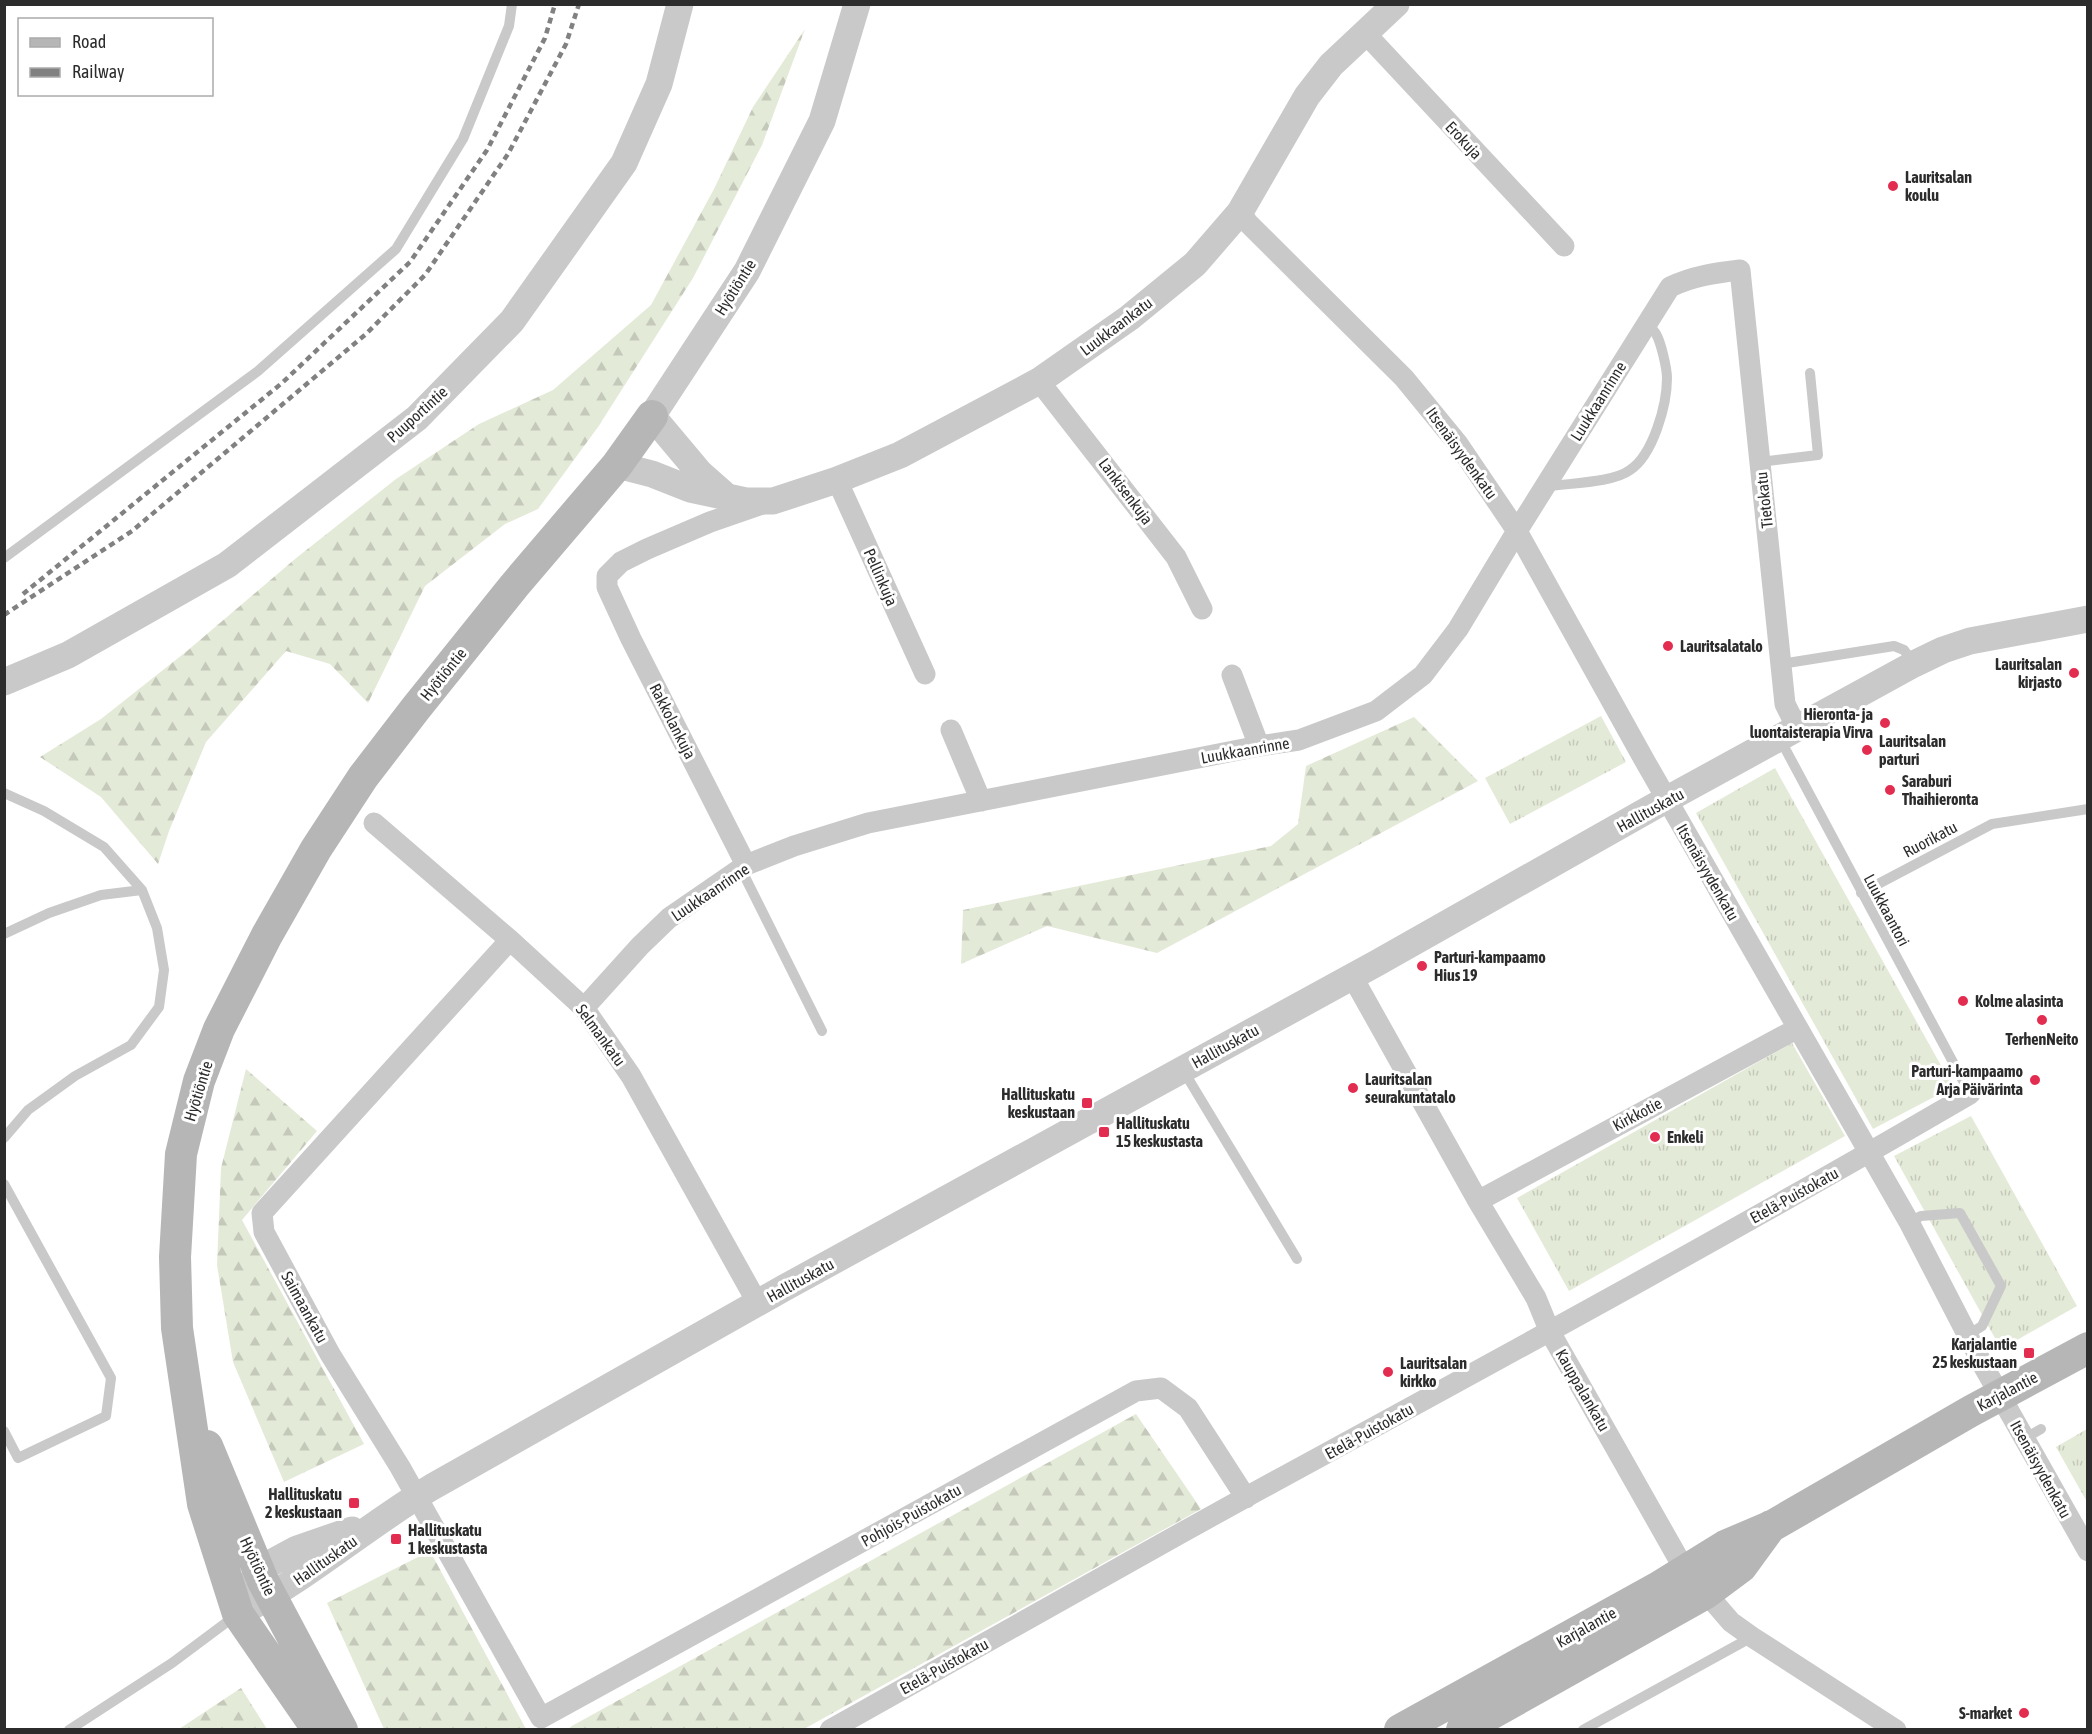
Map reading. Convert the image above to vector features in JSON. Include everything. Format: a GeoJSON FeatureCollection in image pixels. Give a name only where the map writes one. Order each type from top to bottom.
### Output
{"type":"FeatureCollection","features":[{"type":"Feature","properties":{"kind":"main road","name":"Hyötiöntie"},"geometry":{"type":"LineString","coordinates":[[318,1730],[238,1614],[203,1504],[177,1328],[175,1257],[181,1154],[199,1081],[219,1029],[267,935],[305,868],[363,777],[486,621],[617,465],[652,416]]}},
{"type":"Feature","properties":{"kind":"main road","name":"Karjalantie"},"geometry":{"type":"LineString","coordinates":[[1462,1730],[1696,1582],[1725,1546],[1772,1526],[2088,1348]]}},
{"type":"Feature","properties":{"kind":"main road","name":"Hyötiöntie"},"geometry":{"type":"LineString","coordinates":[[186,1397],[265,1583],[342,1730]]}},
{"type":"Feature","properties":{"kind":"main road","name":"Karjalantie"},"geometry":{"type":"LineString","coordinates":[[1400,1730],[1696,1582]]}},
{"type":"Feature","properties":{"kind":"street","name":"Puuportintie"},"geometry":{"type":"LineString","coordinates":[[4,682],[68,655],[227,565],[417,418],[512,321],[624,163],[659,84],[680,4]]}},
{"type":"Feature","properties":{"kind":"street","name":"Hyötiöntie"},"geometry":{"type":"LineString","coordinates":[[652,416],[747,271],[822,122],[857,4]]}},
{"type":"Feature","properties":{"kind":"street","name":"Luukkaankatu"},"geometry":{"type":"LineString","coordinates":[[617,465],[652,474],[690,489],[729,498],[746,501],[773,501],[837,480],[900,455],[1040,381],[1129,318],[1195,264],[1240,212],[1307,96],[1331,64],[1396,4]]}},
{"type":"Feature","properties":{"kind":"street","name":"Erokuja"},"geometry":{"type":"LineString","coordinates":[[1365,33],[1564,246]]}},
{"type":"Feature","properties":{"kind":"street","name":"Itsenäisyydenkatu"},"geometry":{"type":"LineString","coordinates":[[1240,212],[1248,223],[1404,378],[1458,444],[1517,531],[1667,800],[1909,1222],[2000,1396],[2033,1434],[2088,1551]]}},
{"type":"Feature","properties":{"kind":"street","name":"Luukkaanrinne"},"geometry":{"type":"LineString","coordinates":[[584,1008],[640,946],[669,918],[744,867],[795,846],[868,823],[1299,740],[1376,711],[1423,675],[1458,629],[1670,287],[1705,274],[1740,270]]}},
{"type":"Feature","properties":{"kind":"street","name":"Tietokatu"},"geometry":{"type":"LineString","coordinates":[[1740,270],[1788,733]]}},
{"type":"Feature","properties":{"kind":"street","name":"Lankisenkuja"},"geometry":{"type":"LineString","coordinates":[[1040,381],[1176,558],[1202,609]]}},
{"type":"Feature","properties":{"kind":"street"},"geometry":{"type":"LineString","coordinates":[[652,416],[699,472],[729,498]]}},
{"type":"Feature","properties":{"kind":"street","name":"Pellinkuja"},"geometry":{"type":"LineString","coordinates":[[837,480],[925,674]]}},
{"type":"Feature","properties":{"kind":"street","name":"Rakkolankuja"},"geometry":{"type":"LineString","coordinates":[[744,867],[631,639],[607,587],[607,576],[621,562],[647,549],[710,522],[773,501]]}},
{"type":"Feature","properties":{"kind":"street","name":"Hallituskatu"},"geometry":{"type":"LineString","coordinates":[[238,1614],[265,1583],[381,1520],[416,1497],[758,1304],[1914,664],[1943,650],[1970,641],[2088,619]]}},
{"type":"Feature","properties":{"kind":"street"},"geometry":{"type":"LineString","coordinates":[[1232,675],[1259,746]]}},
{"type":"Feature","properties":{"kind":"street"},"geometry":{"type":"LineString","coordinates":[[951,730],[981,801]]}},
{"type":"Feature","properties":{"kind":"street","name":"Selmankatu"},"geometry":{"type":"LineString","coordinates":[[374,823],[510,940],[584,1008],[631,1076],[758,1304]]}},
{"type":"Feature","properties":{"kind":"street","name":"Saimaankatu"},"geometry":{"type":"LineString","coordinates":[[510,940],[262,1213],[264,1232],[330,1354],[400,1467],[541,1718]]}},
{"type":"Feature","properties":{"kind":"street","name":"Kauppalankatu"},"geometry":{"type":"LineString","coordinates":[[1352,976],[1478,1201],[1536,1298],[1550,1332],[1696,1582],[1731,1622],[1896,1730]]}},
{"type":"Feature","properties":{"kind":"street","name":"Kirkkotie"},"geometry":{"type":"LineString","coordinates":[[1478,1201],[1798,1028]]}},
{"type":"Feature","properties":{"kind":"street","name":"Etelä-Puistokatu"},"geometry":{"type":"LineString","coordinates":[[830,1730],[1550,1332],[1970,1094]]}},
{"type":"Feature","properties":{"kind":"street","name":"Pohjois-Puistokatu"},"geometry":{"type":"LineString","coordinates":[[541,1718],[1136,1391],[1161,1388],[1188,1408],[1246,1498]]}},
{"type":"Feature","properties":{"kind":"lane"},"geometry":{"type":"LineString","coordinates":[[4,558],[258,371],[396,249],[463,139],[509,26],[512,4]]}},
{"type":"Feature","properties":{"kind":"lane"},"geometry":{"type":"LineString","coordinates":[[1545,487],[1606,479],[1630,471],[1646,453],[1659,424],[1667,378],[1659,341],[1656,333],[1647,324]]}},
{"type":"Feature","properties":{"kind":"lane"},"geometry":{"type":"LineString","coordinates":[[1760,462],[1818,455],[1810,373]]}},
{"type":"Feature","properties":{"kind":"lane"},"geometry":{"type":"LineString","coordinates":[[1781,664],[1894,646],[1904,650],[1914,664]]}},
{"type":"Feature","properties":{"kind":"lane","name":"Luukkaantori"},"geometry":{"type":"LineString","coordinates":[[1788,733],[1862,893],[1970,1094]]}},
{"type":"Feature","properties":{"kind":"lane"},"geometry":{"type":"LineString","coordinates":[[4,793],[44,811],[104,847],[142,890],[157,928],[164,970],[159,1007],[131,1045],[75,1076],[28,1110],[4,1138]]}},
{"type":"Feature","properties":{"kind":"lane","name":"Ruorikatu"},"geometry":{"type":"LineString","coordinates":[[1862,893],[1992,824],[2088,810]]}},
{"type":"Feature","properties":{"kind":"lane"},"geometry":{"type":"LineString","coordinates":[[744,867],[822,1031]]}},
{"type":"Feature","properties":{"kind":"lane"},"geometry":{"type":"LineString","coordinates":[[4,933],[49,913],[101,895],[142,890]]}},
{"type":"Feature","properties":{"kind":"lane"},"geometry":{"type":"LineString","coordinates":[[1182,1070],[1297,1259]]}},
{"type":"Feature","properties":{"kind":"lane"},"geometry":{"type":"LineString","coordinates":[[4,1184],[111,1378],[106,1416],[18,1458],[4,1431]]}},
{"type":"Feature","properties":{"kind":"lane"},"geometry":{"type":"LineString","coordinates":[[1909,1222],[1921,1216],[1960,1213],[2001,1286],[1982,1326],[1968,1335]]}},
{"type":"Feature","properties":{"kind":"lane"},"geometry":{"type":"LineString","coordinates":[[69,1730],[172,1663],[238,1614]]}},
{"type":"Feature","properties":{"kind":"lane"},"geometry":{"type":"LineString","coordinates":[[1583,1730],[1752,1637]]}},
{"type":"Feature","properties":{"kind":"lane"},"geometry":{"type":"LineString","coordinates":[[80,1730],[108,1705]]}},
{"type":"Feature","properties":{"kind":"green space"},"geometry":{"type":"Polygon","coordinates":[[[805,29],[762,145],[693,278],[598,427],[538,509],[505,524],[425,586],[368,703],[330,664],[286,651],[206,742],[169,831],[158,864],[101,797],[40,757],[101,719],[396,479],[479,424],[553,390],[651,305],[714,189],[753,107],[805,29]]]}},
{"type":"Feature","properties":{"kind":"green space"},"geometry":{"type":"Polygon","coordinates":[[[1601,716],[1626,762],[1510,824],[1485,778],[1601,716]]]}},
{"type":"Feature","properties":{"kind":"green space"},"geometry":{"type":"Polygon","coordinates":[[[1414,717],[1478,781],[1157,953],[1047,926],[961,964],[963,910],[1271,846],[1298,824],[1306,766],[1414,717]]]}},
{"type":"Feature","properties":{"kind":"green space"},"geometry":{"type":"Polygon","coordinates":[[[1775,768],[1953,1087],[1873,1129],[1696,813],[1775,768]]]}},
{"type":"Feature","properties":{"kind":"green space"},"geometry":{"type":"Polygon","coordinates":[[[1792,1043],[1845,1136],[1569,1291],[1517,1198],[1792,1043]]]}},
{"type":"Feature","properties":{"kind":"green space"},"geometry":{"type":"Polygon","coordinates":[[[246,1069],[317,1131],[242,1220],[364,1444],[284,1482],[233,1362],[217,1265],[221,1168],[246,1069]]]}},
{"type":"Feature","properties":{"kind":"green space"},"geometry":{"type":"Polygon","coordinates":[[[1971,1116],[2077,1306],[2001,1349],[1894,1156],[1971,1116]]]}},
{"type":"Feature","properties":{"kind":"green space"},"geometry":{"type":"Polygon","coordinates":[[[1136,1414],[1201,1509],[804,1729],[571,1730],[570,1727],[1136,1414]]]}},
{"type":"Feature","properties":{"kind":"green space"},"geometry":{"type":"Polygon","coordinates":[[[2087,1429],[2087,1502],[2056,1447],[2087,1429]]]}},
{"type":"Feature","properties":{"kind":"green space"},"geometry":{"type":"Polygon","coordinates":[[[430,1551],[526,1729],[384,1729],[327,1603],[430,1551]]]}},
{"type":"Feature","properties":{"kind":"green space"},"geometry":{"type":"Polygon","coordinates":[[[241,1688],[267,1729],[179,1729],[241,1688]]]}},
{"type":"Feature","properties":{"kind":"railway"},"geometry":{"type":"LineString","coordinates":[[23,594],[282,383],[410,262],[487,150],[545,38],[555,4]]}},
{"type":"Feature","properties":{"kind":"railway"},"geometry":{"type":"LineString","coordinates":[[4,615],[132,531],[366,334],[425,275],[508,154],[566,44],[579,4]]}},
{"type":"Feature","properties":{"kind":"place","name":"Lauritsalan koulu"},"geometry":{"type":"Point","coordinates":[1893,186]}},
{"type":"Feature","properties":{"kind":"place","name":"Lauritsalatalo"},"geometry":{"type":"Point","coordinates":[1668,646]}},
{"type":"Feature","properties":{"kind":"place","name":"Lauritsalan kirjasto"},"geometry":{"type":"Point","coordinates":[2074,673]}},
{"type":"Feature","properties":{"kind":"place","name":"Hieronta- ja luontaisterapia Virva"},"geometry":{"type":"Point","coordinates":[1885,723]}},
{"type":"Feature","properties":{"kind":"place","name":"Lauritsalan parturi"},"geometry":{"type":"Point","coordinates":[1867,750]}},
{"type":"Feature","properties":{"kind":"place","name":"Saraburi Thaihieronta"},"geometry":{"type":"Point","coordinates":[1890,790]}},
{"type":"Feature","properties":{"kind":"place","name":"Parturi-kampaamo Hius 19"},"geometry":{"type":"Point","coordinates":[1422,966]}},
{"type":"Feature","properties":{"kind":"place","name":"Kolme alasinta"},"geometry":{"type":"Point","coordinates":[1963,1001]}},
{"type":"Feature","properties":{"kind":"place","name":"TerhenNeito"},"geometry":{"type":"Point","coordinates":[2042,1020]}},
{"type":"Feature","properties":{"kind":"place","name":"Parturi-kampaamo Arja Päivärinta"},"geometry":{"type":"Point","coordinates":[2035,1080]}},
{"type":"Feature","properties":{"kind":"place","name":"Lauritsalan seurakuntatalo"},"geometry":{"type":"Point","coordinates":[1353,1088]}},
{"type":"Feature","properties":{"kind":"place","name":"Hallituskatu keskustaan"},"geometry":{"type":"Point","coordinates":[1087,1103]}},
{"type":"Feature","properties":{"kind":"place","name":"Hallituskatu 15 keskustasta"},"geometry":{"type":"Point","coordinates":[1104,1132]}},
{"type":"Feature","properties":{"kind":"place","name":"Enkeli"},"geometry":{"type":"Point","coordinates":[1655,1137]}},
{"type":"Feature","properties":{"kind":"place","name":"Karjalantie 25 keskustaan"},"geometry":{"type":"Point","coordinates":[2029,1353]}},
{"type":"Feature","properties":{"kind":"place","name":"Lauritsalan kirkko"},"geometry":{"type":"Point","coordinates":[1388,1372]}},
{"type":"Feature","properties":{"kind":"place","name":"Hallituskatu 2 keskustaan"},"geometry":{"type":"Point","coordinates":[354,1503]}},
{"type":"Feature","properties":{"kind":"place","name":"Hallituskatu 1 keskustasta"},"geometry":{"type":"Point","coordinates":[396,1539]}},
{"type":"Feature","properties":{"kind":"place","name":"S-market"},"geometry":{"type":"Point","coordinates":[2024,1713]}}]}
